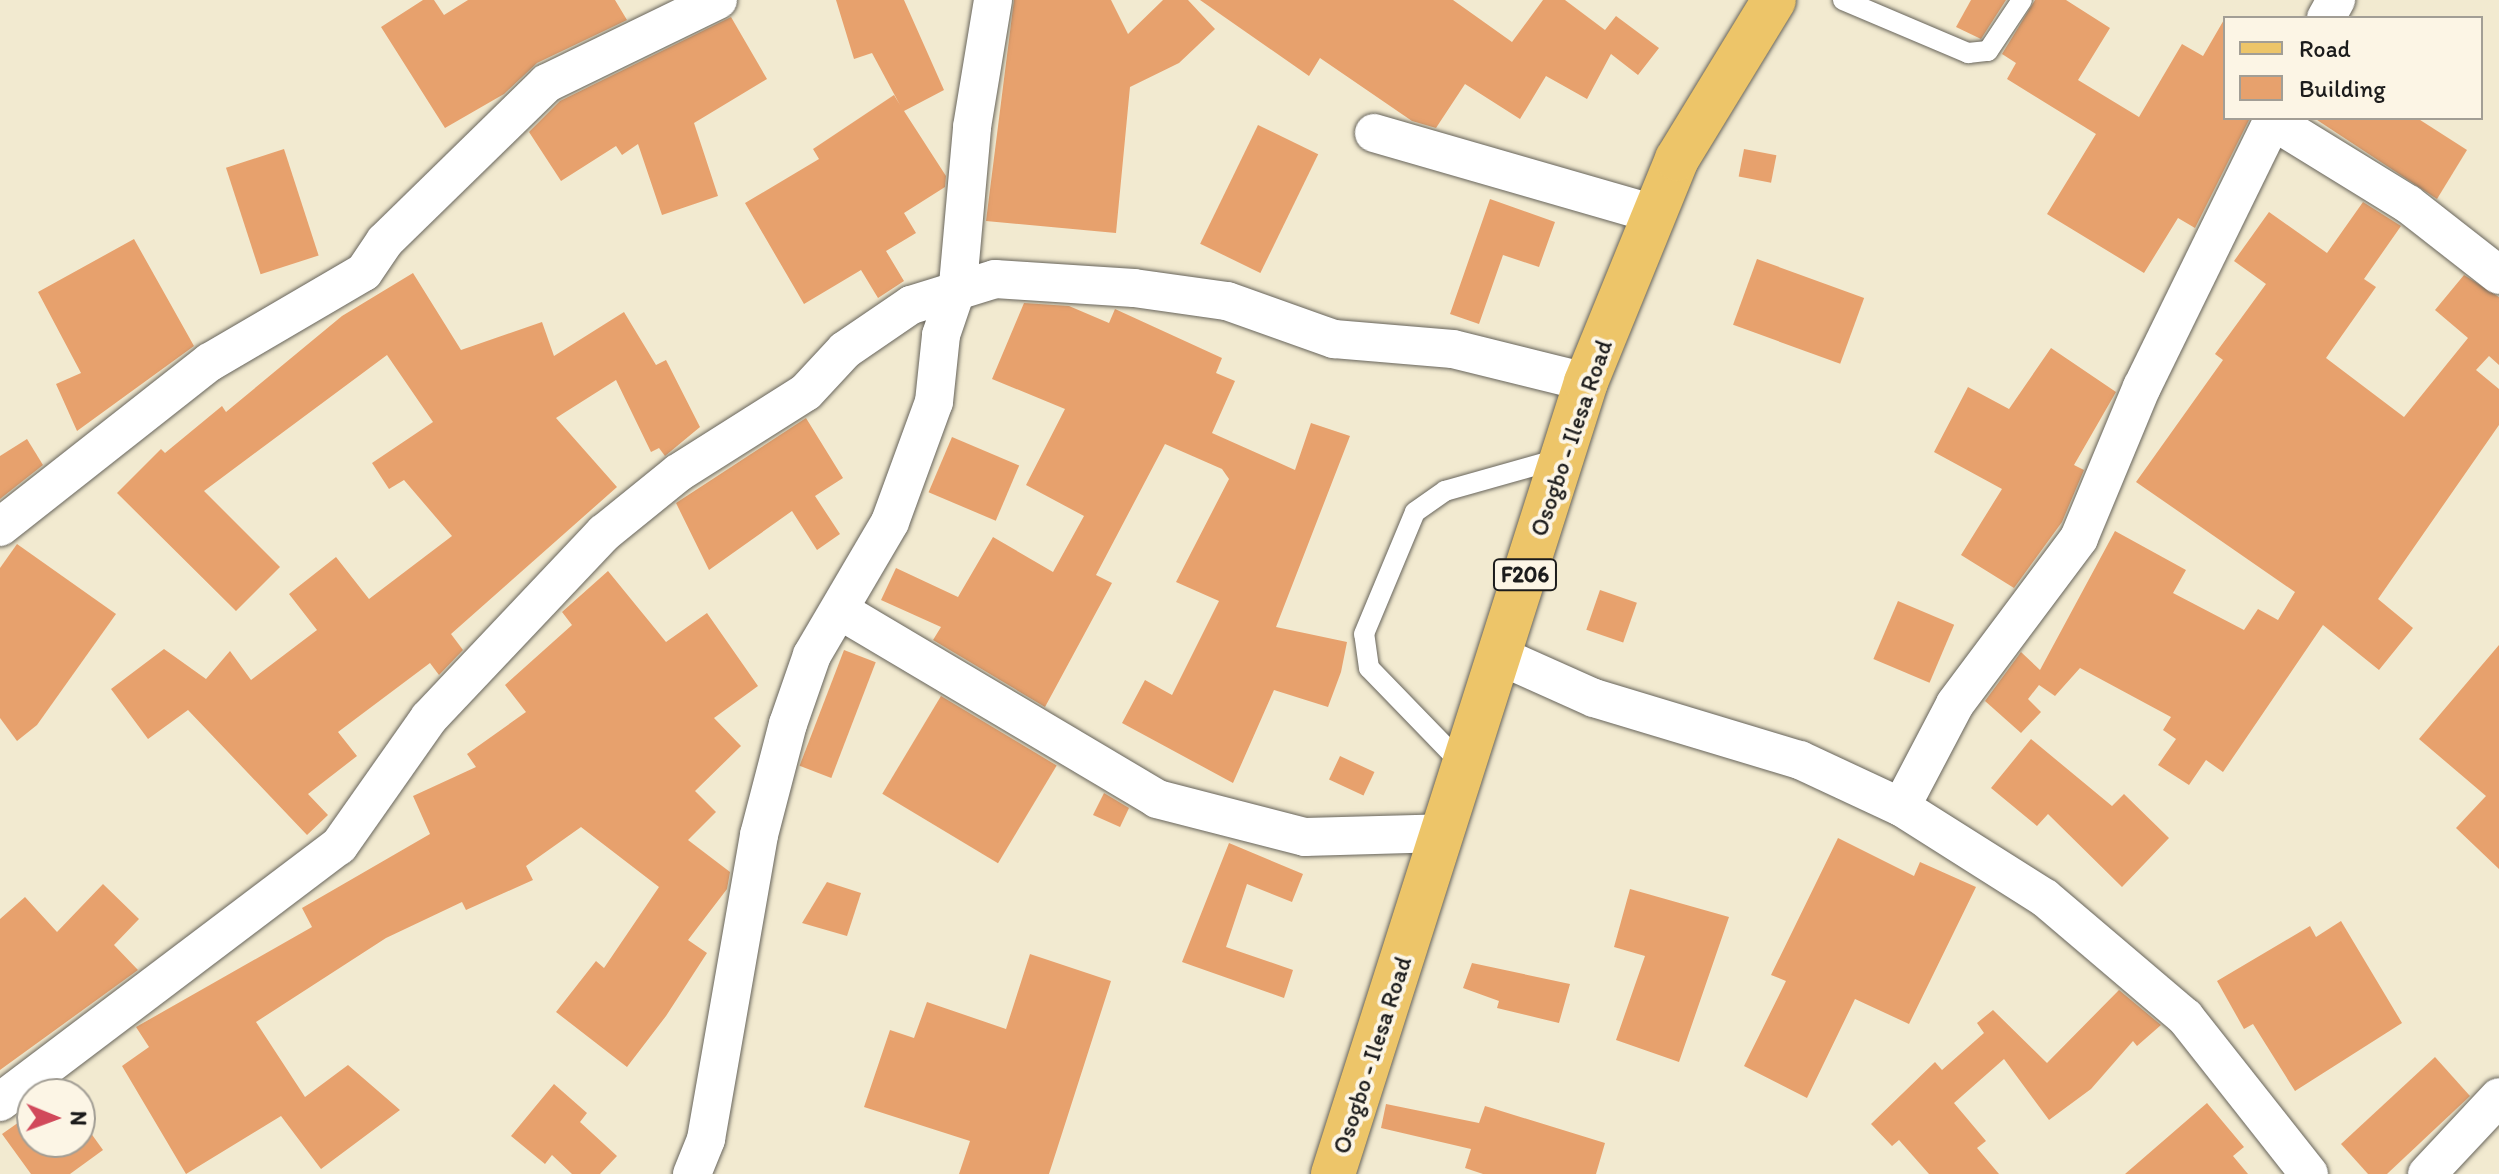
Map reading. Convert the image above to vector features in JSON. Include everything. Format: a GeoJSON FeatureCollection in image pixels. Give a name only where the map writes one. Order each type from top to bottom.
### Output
{"type":"FeatureCollection","features":[{"type":"Feature","properties":{"kind":"main road","name":"Osogbo - Ilesa Road"},"geometry":{"type":"LineString","coordinates":[[1333,1174],[1586,382],[1677,159],[1774,0]]}},
{"type":"Feature","properties":{"kind":"street"},"geometry":{"type":"LineString","coordinates":[[0,527],[210,362],[364,272],[385,241],[547,83],[718,0]]}},
{"type":"Feature","properties":{"kind":"street"},"geometry":{"type":"LineString","coordinates":[[692,1174],[706,1139],[759,835],[788,724],[812,655],[841,611],[919,457],[941,335],[958,285],[972,127],[993,0]]}},
{"type":"Feature","properties":{"kind":"street"},"geometry":{"type":"LineString","coordinates":[[1901,807],[1955,704],[2079,538],[2142,387],[2273,120],[2408,204],[2499,275]]}},
{"type":"Feature","properties":{"kind":"street"},"geometry":{"type":"LineString","coordinates":[[1374,133],[1654,214]]}},
{"type":"Feature","properties":{"kind":"street"},"geometry":{"type":"LineString","coordinates":[[0,1102],[339,846],[429,718],[604,533],[678,473],[806,392],[845,350],[911,305],[958,285],[995,279],[1196,296],[1334,339],[1453,349],[1586,382]]}},
{"type":"Feature","properties":{"kind":"street"},"geometry":{"type":"LineString","coordinates":[[911,305],[941,335]]}},
{"type":"Feature","properties":{"kind":"street"},"geometry":{"type":"LineString","coordinates":[[841,611],[1157,799],[1305,837],[1444,833]]}},
{"type":"Feature","properties":{"kind":"street"},"geometry":{"type":"LineString","coordinates":[[1500,656],[1594,698],[1800,760],[1901,807],[2045,898],[2185,1017],[2309,1174]]}},
{"type":"Feature","properties":{"kind":"street"},"geometry":{"type":"LineString","coordinates":[[2427,1174],[2499,1097]]}},
{"type":"Feature","properties":{"kind":"lane"},"geometry":{"type":"LineString","coordinates":[[1843,0],[1968,53],[1988,51],[2022,0]]}},
{"type":"Feature","properties":{"kind":"lane"},"geometry":{"type":"LineString","coordinates":[[1465,766],[1369,668],[1364,634],[1415,512],[1445,491],[1562,458]]}},
{"type":"Feature","properties":{"kind":"building"},"geometry":{"type":"Polygon","coordinates":[[[423,0],[434,0],[444,15],[468,0],[615,0],[627,20],[537,63],[504,94],[445,128],[381,27],[423,0]]]}},
{"type":"Feature","properties":{"kind":"building"},"geometry":{"type":"Polygon","coordinates":[[[836,0],[904,0],[944,90],[904,111],[946,176],[945,187],[904,213],[916,233],[886,251],[904,281],[878,298],[861,270],[804,304],[745,203],[819,159],[813,149],[894,95],[900,105],[872,53],[854,59],[836,0]]]}},
{"type":"Feature","properties":{"kind":"building"},"geometry":{"type":"Polygon","coordinates":[[[1014,0],[1111,0],[1128,34],[1163,0],[1188,0],[1215,29],[1179,63],[1130,87],[1116,233],[986,221],[1014,0]]]}},
{"type":"Feature","properties":{"kind":"building"},"geometry":{"type":"Polygon","coordinates":[[[1200,0],[1453,0],[1512,42],[1543,0],[1565,0],[1605,30],[1616,16],[1659,48],[1638,75],[1611,54],[1587,99],[1546,76],[1520,119],[1465,84],[1436,128],[1412,121],[1320,58],[1309,76],[1200,0]]]}},
{"type":"Feature","properties":{"kind":"building"},"geometry":{"type":"Polygon","coordinates":[[[1971,0],[2006,0],[1981,39],[1956,27],[1971,0]]]}},
{"type":"Feature","properties":{"kind":"building"},"geometry":{"type":"Polygon","coordinates":[[[2035,0],[2066,0],[2110,28],[2078,80],[2139,117],[2182,44],[2203,56],[2223,21],[2223,120],[2249,120],[2195,228],[2178,218],[2144,273],[2047,214],[2096,134],[2007,79],[2016,63],[2002,54],[2035,0]]]}},
{"type":"Feature","properties":{"kind":"building"},"geometry":{"type":"Polygon","coordinates":[[[731,17],[767,79],[694,123],[718,196],[662,215],[638,144],[622,155],[616,146],[561,181],[529,132],[560,101],[731,17]]]}},
{"type":"Feature","properties":{"kind":"building"},"geometry":{"type":"Polygon","coordinates":[[[2317,120],[2420,120],[2467,150],[2437,199],[2317,120]]]}},
{"type":"Feature","properties":{"kind":"building"},"geometry":{"type":"Polygon","coordinates":[[[1258,125],[1318,154],[1260,273],[1200,244],[1258,125]]]}},
{"type":"Feature","properties":{"kind":"building"},"geometry":{"type":"Polygon","coordinates":[[[284,149],[319,256],[261,274],[226,168],[284,149]]]}},
{"type":"Feature","properties":{"kind":"building"},"geometry":{"type":"Polygon","coordinates":[[[1744,149],[1776,155],[1771,183],[1739,176],[1744,149]]]}},
{"type":"Feature","properties":{"kind":"building"},"geometry":{"type":"Polygon","coordinates":[[[1490,199],[1555,222],[1539,267],[1503,255],[1479,324],[1450,314],[1490,199]]]}},
{"type":"Feature","properties":{"kind":"building"},"geometry":{"type":"Polygon","coordinates":[[[2363,202],[2401,226],[2364,279],[2376,287],[2326,358],[2404,417],[2468,338],[2435,310],[2464,275],[2499,297],[2499,365],[2489,356],[2476,370],[2499,389],[2499,425],[2378,599],[2413,628],[2379,670],[2323,625],[2223,772],[2206,760],[2189,785],[2158,765],[2176,739],[2163,730],[2171,717],[2080,668],[2055,696],[2039,685],[2028,699],[2041,712],[2021,733],[1985,701],[2021,652],[2040,670],[2115,531],[2186,570],[2173,593],[2244,630],[2258,609],[2278,620],[2295,592],[2136,482],[2223,360],[2215,354],[2266,284],[2234,261],[2269,212],[2327,253],[2363,202]]]}},
{"type":"Feature","properties":{"kind":"building"},"geometry":{"type":"Polygon","coordinates":[[[134,239],[194,346],[77,431],[56,384],[81,373],[38,292],[134,239]]]}},
{"type":"Feature","properties":{"kind":"building"},"geometry":{"type":"Polygon","coordinates":[[[1757,259],[1864,298],[1840,364],[1733,325],[1757,259]]]}},
{"type":"Feature","properties":{"kind":"building"},"geometry":{"type":"Polygon","coordinates":[[[413,273],[461,350],[542,322],[554,356],[624,312],[656,365],[666,360],[700,427],[665,456],[659,448],[651,452],[616,380],[556,418],[617,487],[451,634],[463,650],[439,675],[430,663],[338,732],[357,756],[308,794],[328,815],[307,835],[188,710],[148,739],[111,689],[164,649],[206,679],[230,651],[251,680],[317,630],[289,594],[336,557],[369,599],[452,536],[404,480],[389,489],[372,463],[433,422],[387,355],[204,491],[280,567],[236,611],[117,493],[161,449],[165,453],[222,406],[226,412],[342,316],[413,273]]]}},
{"type":"Feature","properties":{"kind":"building"},"geometry":{"type":"Polygon","coordinates":[[[1024,303],[1069,306],[1109,323],[1115,309],[1222,358],[1216,373],[1235,381],[1212,433],[1295,470],[1311,423],[1350,436],[1276,627],[1347,642],[1341,672],[1328,707],[1274,690],[1233,783],[1122,723],[1145,680],[1172,695],[1219,601],[1176,582],[1229,479],[1222,469],[1165,444],[1096,575],[1112,583],[1045,707],[933,640],[941,627],[881,600],[896,568],[958,597],[993,537],[1053,572],[1084,516],[1026,485],[1065,409],[992,379],[1024,303]]]}},
{"type":"Feature","properties":{"kind":"building"},"geometry":{"type":"Polygon","coordinates":[[[2051,348],[2116,392],[2074,465],[2084,470],[2062,522],[2014,588],[1961,555],[2002,489],[1934,452],[1968,387],[2009,409],[2051,348]]]}},
{"type":"Feature","properties":{"kind":"building"},"geometry":{"type":"Polygon","coordinates":[[[806,418],[843,478],[815,496],[840,534],[817,550],[792,511],[709,570],[676,503],[806,418]]]}},
{"type":"Feature","properties":{"kind":"building"},"geometry":{"type":"Polygon","coordinates":[[[952,437],[1019,466],[996,521],[929,492],[952,437]]]}},
{"type":"Feature","properties":{"kind":"building"},"geometry":{"type":"Polygon","coordinates":[[[27,439],[43,465],[0,499],[0,456],[27,439]]]}},
{"type":"Feature","properties":{"kind":"building"},"geometry":{"type":"Polygon","coordinates":[[[17,544],[116,614],[37,725],[17,741],[0,718],[0,568],[17,544]]]}},
{"type":"Feature","properties":{"kind":"building"},"geometry":{"type":"Polygon","coordinates":[[[608,571],[666,642],[707,613],[758,686],[714,718],[741,746],[695,791],[716,812],[688,840],[730,872],[727,889],[688,940],[707,953],[666,1016],[627,1067],[556,1012],[596,961],[604,968],[659,887],[581,827],[526,866],[533,880],[466,910],[462,902],[386,938],[256,1022],[305,1097],[348,1065],[400,1110],[321,1169],[281,1116],[186,1174],[122,1066],[149,1047],[136,1027],[312,927],[302,908],[430,834],[413,796],[476,767],[467,754],[526,712],[505,685],[572,625],[562,612],[608,571]]]}},
{"type":"Feature","properties":{"kind":"building"},"geometry":{"type":"Polygon","coordinates":[[[1600,590],[1637,603],[1623,642],[1586,630],[1600,590]]]}},
{"type":"Feature","properties":{"kind":"building"},"geometry":{"type":"Polygon","coordinates":[[[1898,601],[1954,625],[1930,683],[1873,659],[1898,601]]]}},
{"type":"Feature","properties":{"kind":"building"},"geometry":{"type":"Polygon","coordinates":[[[2499,645],[2499,869],[2456,828],[2486,796],[2419,739],[2499,645]]]}},
{"type":"Feature","properties":{"kind":"building"},"geometry":{"type":"Polygon","coordinates":[[[844,650],[876,662],[831,778],[800,766],[844,650]]]}},
{"type":"Feature","properties":{"kind":"building"},"geometry":{"type":"Polygon","coordinates":[[[941,696],[1057,766],[998,863],[882,794],[941,696]]]}},
{"type":"Feature","properties":{"kind":"building"},"geometry":{"type":"Polygon","coordinates":[[[2031,739],[2112,806],[2124,794],[2169,838],[2122,887],[2048,814],[2037,826],[1991,788],[2031,739]]]}},
{"type":"Feature","properties":{"kind":"building"},"geometry":{"type":"Polygon","coordinates":[[[1340,756],[1374,772],[1363,796],[1329,780],[1340,756]]]}},
{"type":"Feature","properties":{"kind":"building"},"geometry":{"type":"Polygon","coordinates":[[[1104,793],[1129,808],[1120,827],[1093,815],[1104,793]]]}},
{"type":"Feature","properties":{"kind":"building"},"geometry":{"type":"Polygon","coordinates":[[[1838,838],[1914,876],[1920,862],[1976,887],[1909,1024],[1855,999],[1807,1098],[1744,1066],[1786,981],[1771,975],[1838,838]]]}},
{"type":"Feature","properties":{"kind":"building"},"geometry":{"type":"Polygon","coordinates":[[[1229,843],[1303,874],[1292,902],[1247,884],[1226,947],[1293,970],[1284,998],[1182,962],[1229,843]]]}},
{"type":"Feature","properties":{"kind":"building"},"geometry":{"type":"Polygon","coordinates":[[[827,882],[861,893],[847,936],[802,923],[827,882]]]}},
{"type":"Feature","properties":{"kind":"building"},"geometry":{"type":"Polygon","coordinates":[[[103,884],[139,919],[114,945],[138,970],[0,1070],[0,919],[25,897],[57,932],[103,884]]]}},
{"type":"Feature","properties":{"kind":"building"},"geometry":{"type":"Polygon","coordinates":[[[1630,889],[1729,917],[1679,1062],[1616,1040],[1645,956],[1614,947],[1630,889]]]}},
{"type":"Feature","properties":{"kind":"building"},"geometry":{"type":"Polygon","coordinates":[[[2341,921],[2402,1023],[2295,1091],[2253,1024],[2244,1029],[2217,981],[2310,926],[2316,937],[2341,921]]]}},
{"type":"Feature","properties":{"kind":"building"},"geometry":{"type":"Polygon","coordinates":[[[1030,954],[1111,981],[1049,1174],[959,1174],[970,1141],[864,1107],[890,1030],[914,1038],[927,1002],[1006,1029],[1030,954]]]}},
{"type":"Feature","properties":{"kind":"building"},"geometry":{"type":"Polygon","coordinates":[[[1472,963],[1570,984],[1559,1023],[1497,1008],[1499,1001],[1463,988],[1472,963]]]}},
{"type":"Feature","properties":{"kind":"building"},"geometry":{"type":"Polygon","coordinates":[[[2119,990],[2161,1025],[2137,1046],[2133,1041],[2091,1089],[2049,1120],[2004,1059],[1954,1103],[1986,1141],[1977,1148],[1999,1174],[1929,1174],[1899,1140],[1892,1146],[1871,1124],[1935,1062],[1942,1070],[1984,1033],[1977,1023],[1993,1010],[2047,1063],[2119,990]]]}},
{"type":"Feature","properties":{"kind":"building"},"geometry":{"type":"Polygon","coordinates":[[[2435,1057],[2470,1096],[2387,1174],[2368,1174],[2341,1144],[2435,1057]]]}},
{"type":"Feature","properties":{"kind":"building"},"geometry":{"type":"Polygon","coordinates":[[[554,1084],[587,1113],[580,1122],[617,1156],[600,1174],[572,1174],[552,1155],[545,1164],[511,1136],[554,1084]]]}},
{"type":"Feature","properties":{"kind":"building"},"geometry":{"type":"Polygon","coordinates":[[[2207,1103],[2244,1147],[2233,1156],[2248,1174],[2125,1174],[2207,1103]]]}},
{"type":"Feature","properties":{"kind":"building"},"geometry":{"type":"Polygon","coordinates":[[[1386,1104],[1479,1123],[1485,1106],[1605,1143],[1596,1174],[1483,1174],[1465,1168],[1471,1149],[1381,1128],[1386,1104]]]}},
{"type":"Feature","properties":{"kind":"building"},"geometry":{"type":"Polygon","coordinates":[[[16,1124],[16,1153],[2,1134],[16,1124]]]}},
{"type":"Feature","properties":{"kind":"building"},"geometry":{"type":"Polygon","coordinates":[[[96,1140],[103,1150],[96,1155],[96,1140]]]}},
{"type":"Feature","properties":{"kind":"building"},"geometry":{"type":"Polygon","coordinates":[[[19,1158],[92,1158],[70,1174],[31,1174],[19,1158]]]}}]}
